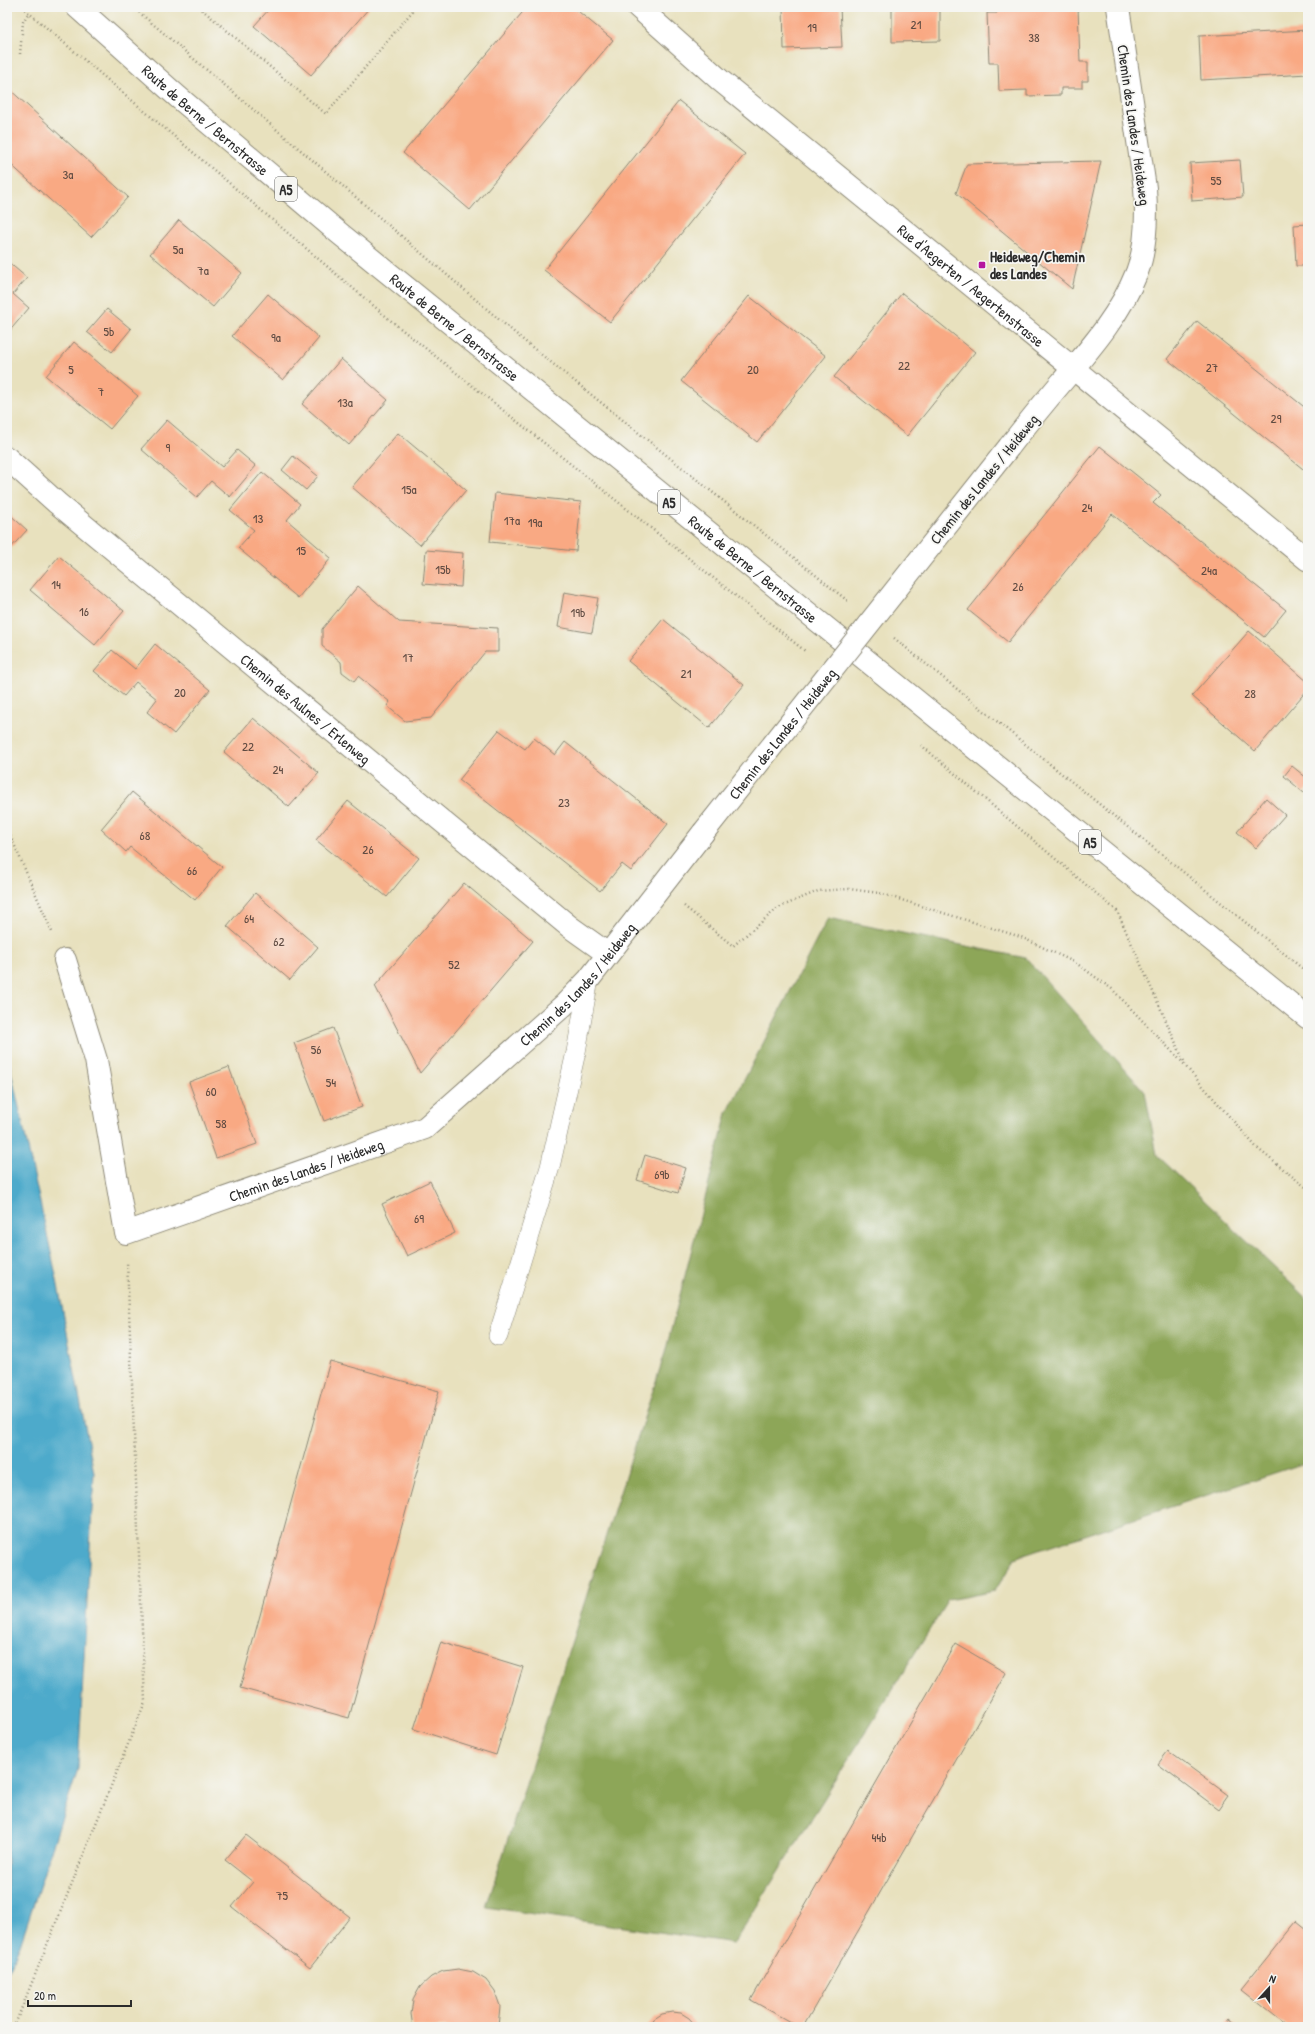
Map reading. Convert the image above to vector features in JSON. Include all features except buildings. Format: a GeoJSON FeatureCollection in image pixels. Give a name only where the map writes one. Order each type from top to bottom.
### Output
{"type":"FeatureCollection","features":[{"type":"Feature","properties":{"kind":"main road","name":"Route de Berne / Bernstrasse"},"geometry":{"type":"LineString","coordinates":[[77,7],[178,98],[339,233],[838,640],[1308,1018]]}},
{"type":"Feature","properties":{"kind":"main road","name":"Rue d'Aegerten / Aegertenstrasse"},"geometry":{"type":"LineString","coordinates":[[638,7],[727,86],[1308,560]]}},
{"type":"Feature","properties":{"kind":"main road","name":"Chemin des Landes / Heideweg"},"geometry":{"type":"LineString","coordinates":[[126,1233],[425,1128],[564,1005],[589,978],[1009,447],[1074,369],[1124,300],[1137,272],[1144,242],[1147,213],[1145,188],[1118,7]]}},
{"type":"Feature","properties":{"kind":"main road","name":"Chemin des Aulnes / Erlenweg"},"geometry":{"type":"LineString","coordinates":[[7,458],[63,508],[558,917],[608,954]]}},
{"type":"Feature","properties":{"kind":"main road"},"geometry":{"type":"LineString","coordinates":[[65,960],[96,1060],[126,1233]]}},
{"type":"Feature","properties":{"kind":"lane"},"geometry":{"type":"LineString","coordinates":[[498,1336],[550,1167],[576,1052],[589,978]]}},
{"type":"Feature","properties":{"kind":"path"},"geometry":{"type":"LineString","coordinates":[[22,7],[395,324],[762,619],[810,655]]}},
{"type":"Feature","properties":{"kind":"path"},"geometry":{"type":"LineString","coordinates":[[133,7],[522,339],[854,606]]}},
{"type":"Feature","properties":{"kind":"path"},"geometry":{"type":"LineString","coordinates":[[199,7],[326,114],[416,7]]}},
{"type":"Feature","properties":{"kind":"path"},"geometry":{"type":"LineString","coordinates":[[20,54],[23,22],[29,12]]}},
{"type":"Feature","properties":{"kind":"path"},"geometry":{"type":"LineString","coordinates":[[891,636],[1308,973]]}},
{"type":"Feature","properties":{"kind":"path"},"geometry":{"type":"LineString","coordinates":[[918,743],[1117,912],[1187,1068]]}},
{"type":"Feature","properties":{"kind":"path"},"geometry":{"type":"LineString","coordinates":[[7,828],[65,960]]}},
{"type":"Feature","properties":{"kind":"path"},"geometry":{"type":"LineString","coordinates":[[661,887],[733,946],[778,908],[818,891],[849,889],[879,893],[1021,937],[1076,963],[1112,989],[1187,1068],[1257,1148],[1308,1189]]}},
{"type":"Feature","properties":{"kind":"path"},"geometry":{"type":"LineString","coordinates":[[14,2027],[145,1702],[126,1233]]}},
{"type":"Feature","properties":{"kind":"green space"},"geometry":{"type":"Polygon","coordinates":[[[828,918],[1026,958],[1145,1092],[1157,1155],[1308,1300],[1308,1462],[1015,1558],[995,1591],[948,1600],[734,1943],[486,1907],[665,1353],[727,1113],[828,918]]]}},
{"type":"Feature","properties":{"kind":"water"},"geometry":{"type":"Polygon","coordinates":[[[7,1053],[56,1275],[94,1473],[78,1769],[20,1945],[7,1973],[7,1053]]]}},
{"type":"Feature","properties":{"kind":"place","name":"Heideweg/Chemin des Landes"},"geometry":{"type":"Point","coordinates":[982,265]}}]}
